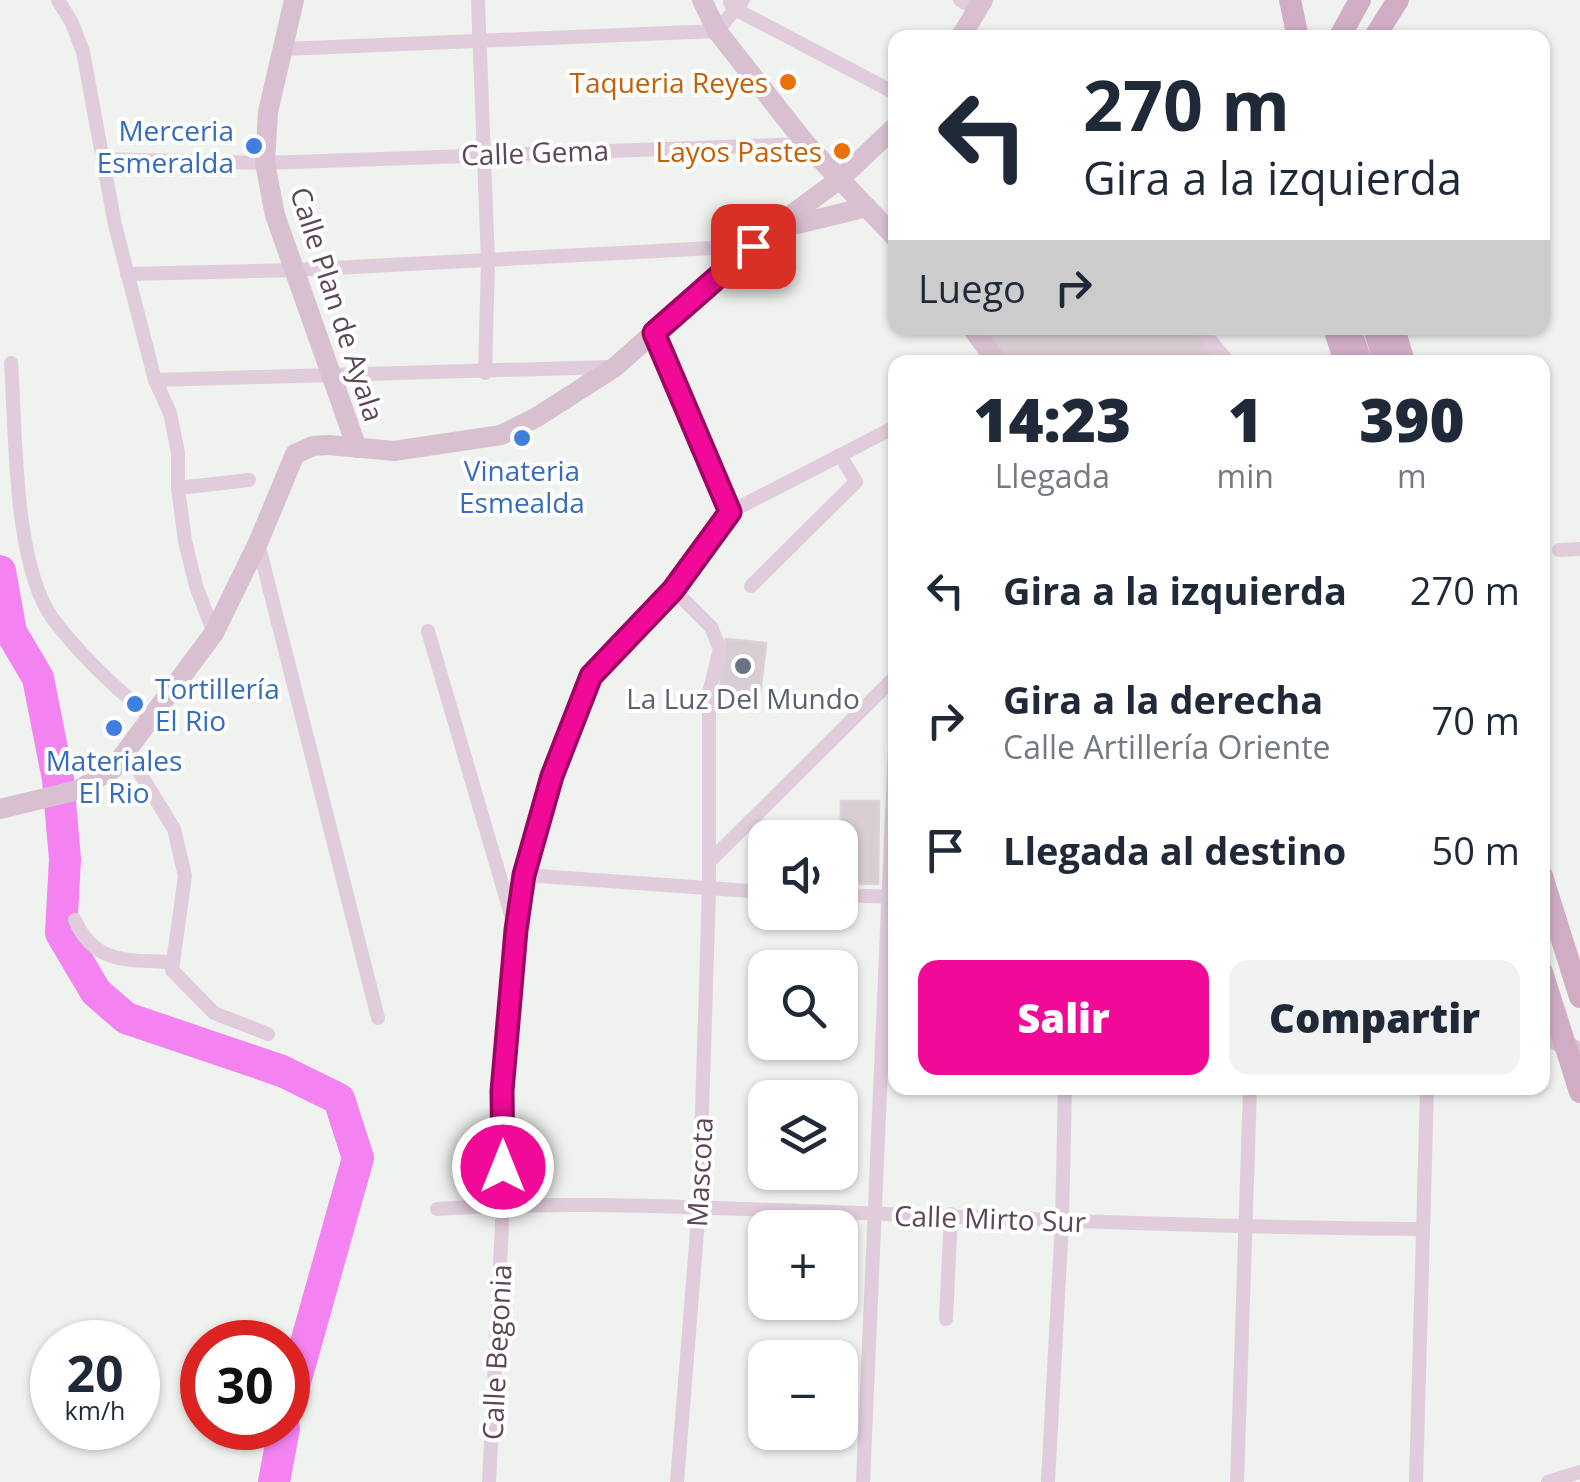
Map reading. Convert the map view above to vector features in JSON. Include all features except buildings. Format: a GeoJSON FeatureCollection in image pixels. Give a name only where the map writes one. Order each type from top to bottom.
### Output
{"type":"FeatureCollection","features":[{"type":"Feature","properties":{"kind":"main road"},"geometry":{"type":"LineString","coordinates":[[1279,0],[1281,30]]}},
{"type":"Feature","properties":{"kind":"main road"},"geometry":{"type":"LineString","coordinates":[[1290,0],[1296,30]]}},
{"type":"Feature","properties":{"kind":"main road"},"geometry":{"type":"LineString","coordinates":[[1343,30],[1360,0]]}},
{"type":"Feature","properties":{"kind":"main road"},"geometry":{"type":"LineString","coordinates":[[1378,30],[1398,0]]}},
{"type":"Feature","properties":{"kind":"main road"},"geometry":{"type":"LineString","coordinates":[[1550,901],[1580,997]]}},
{"type":"Feature","properties":{"kind":"main road"},"geometry":{"type":"LineString","coordinates":[[1550,992],[1573,1049],[1580,1092]]}},
{"type":"Feature","properties":{"kind":"street"},"geometry":{"type":"LineString","coordinates":[[58,0],[84,52],[127,274],[155,380],[170,413],[178,453],[185,542],[214,633]]}},
{"type":"Feature","properties":{"kind":"street","name":"Calle Plan de Ayala"},"geometry":{"type":"LineString","coordinates":[[294,0],[268,112],[265,163],[275,215],[357,448]]}},
{"type":"Feature","properties":{"kind":"street"},"geometry":{"type":"LineString","coordinates":[[478,0],[488,262],[485,373]]}},
{"type":"Feature","properties":{"kind":"street"},"geometry":{"type":"LineString","coordinates":[[702,0],[717,31],[806,144],[888,230]]}},
{"type":"Feature","properties":{"kind":"street"},"geometry":{"type":"LineString","coordinates":[[717,31],[735,3],[888,89]]}},
{"type":"Feature","properties":{"kind":"street"},"geometry":{"type":"LineString","coordinates":[[963,30],[973,3]]}},
{"type":"Feature","properties":{"kind":"street"},"geometry":{"type":"LineString","coordinates":[[284,49],[717,31]]}},
{"type":"Feature","properties":{"kind":"street"},"geometry":{"type":"LineString","coordinates":[[3,808],[78,790],[120,761],[214,633],[295,454],[312,446],[394,451],[500,435],[537,417],[615,367],[769,231],[840,179],[888,134]]}},
{"type":"Feature","properties":{"kind":"street","name":"Calle Gema"},"geometry":{"type":"LineString","coordinates":[[102,159],[265,163],[806,144]]}},
{"type":"Feature","properties":{"kind":"street"},"geometry":{"type":"LineString","coordinates":[[769,231],[867,207]]}},
{"type":"Feature","properties":{"kind":"street"},"geometry":{"type":"LineString","coordinates":[[127,274],[488,262],[753,246]]}},
{"type":"Feature","properties":{"kind":"street"},"geometry":{"type":"LineString","coordinates":[[654,333],[730,512]]}},
{"type":"Feature","properties":{"kind":"street"},"geometry":{"type":"LineString","coordinates":[[1206,335],[1222,355]]}},
{"type":"Feature","properties":{"kind":"street"},"geometry":{"type":"LineString","coordinates":[[11,363],[24,550],[51,616],[108,682],[151,717]]}},
{"type":"Feature","properties":{"kind":"street"},"geometry":{"type":"LineString","coordinates":[[155,380],[615,367]]}},
{"type":"Feature","properties":{"kind":"street","name":"Calle Begonia"},"geometry":{"type":"LineString","coordinates":[[489,1482],[503,1205],[502,1091],[516,930],[524,875],[552,776],[591,676],[673,590],[730,512],[888,431]]}},
{"type":"Feature","properties":{"kind":"street"},"geometry":{"type":"LineString","coordinates":[[750,586],[856,482],[840,455]]}},
{"type":"Feature","properties":{"kind":"street"},"geometry":{"type":"LineString","coordinates":[[178,488],[249,480]]}},
{"type":"Feature","properties":{"kind":"street"},"geometry":{"type":"LineString","coordinates":[[258,543],[378,1018]]}},
{"type":"Feature","properties":{"kind":"street"},"geometry":{"type":"LineString","coordinates":[[1560,550],[1580,549]]}},
{"type":"Feature","properties":{"kind":"street","name":"Mascota"},"geometry":{"type":"LineString","coordinates":[[673,590],[712,627],[720,649],[709,693],[710,861],[698,1208],[678,1482]]}},
{"type":"Feature","properties":{"kind":"street"},"geometry":{"type":"LineString","coordinates":[[428,630],[516,930]]}},
{"type":"Feature","properties":{"kind":"street"},"geometry":{"type":"LineString","coordinates":[[710,861],[888,684]]}},
{"type":"Feature","properties":{"kind":"street"},"geometry":{"type":"LineString","coordinates":[[120,761],[174,829],[185,876],[172,970],[214,1013],[268,1034]]}},
{"type":"Feature","properties":{"kind":"street"},"geometry":{"type":"LineString","coordinates":[[524,875],[748,891]]}},
{"type":"Feature","properties":{"kind":"street"},"geometry":{"type":"LineString","coordinates":[[858,895],[888,896]]}},
{"type":"Feature","properties":{"kind":"street"},"geometry":{"type":"LineString","coordinates":[[75,920],[82,936],[103,956],[173,962]]}},
{"type":"Feature","properties":{"kind":"street"},"geometry":{"type":"LineString","coordinates":[[862,1482],[888,967]]}},
{"type":"Feature","properties":{"kind":"street"},"geometry":{"type":"LineString","coordinates":[[1550,1037],[1573,1049]]}},
{"type":"Feature","properties":{"kind":"street"},"geometry":{"type":"LineString","coordinates":[[1048,1482],[1065,1095]]}},
{"type":"Feature","properties":{"kind":"street"},"geometry":{"type":"LineString","coordinates":[[1238,1482],[1250,1095]]}},
{"type":"Feature","properties":{"kind":"street"},"geometry":{"type":"LineString","coordinates":[[1416,1482],[1427,1095]]}},
{"type":"Feature","properties":{"kind":"street","name":"Calle Mirto Sur"},"geometry":{"type":"LineString","coordinates":[[438,1210],[503,1205],[698,1208],[952,1214],[1246,1228],[1423,1229]]}},
{"type":"Feature","properties":{"kind":"street"},"geometry":{"type":"LineString","coordinates":[[946,1319],[952,1214]]}},
{"type":"Feature","properties":{"kind":"street"},"geometry":{"type":"LineString","coordinates":[[1548,1482],[1580,1472]]}},
{"type":"Feature","properties":{"kind":"waterway"},"geometry":{"type":"LineString","coordinates":[[0,571],[11,632],[38,678],[58,779],[65,859],[61,933],[96,992],[126,1018],[282,1071],[339,1099],[358,1158],[310,1329]]}},
{"type":"Feature","properties":{"kind":"waterway"},"geometry":{"type":"LineString","coordinates":[[274,1482],[280,1450]]}},
{"type":"Feature","properties":{"kind":"place","name":"Taqueria Reyes"},"geometry":{"type":"Point","coordinates":[788,82]}},
{"type":"Feature","properties":{"kind":"place","name":"Merceria Esmeralda"},"geometry":{"type":"Point","coordinates":[254,146]}},
{"type":"Feature","properties":{"kind":"place","name":"Layos Pastes"},"geometry":{"type":"Point","coordinates":[842,151]}},
{"type":"Feature","properties":{"kind":"place","name":"Vinateria Esmealda"},"geometry":{"type":"Point","coordinates":[522,438]}},
{"type":"Feature","properties":{"kind":"place","name":"La Luz Del Mundo"},"geometry":{"type":"Point","coordinates":[743,666]}},
{"type":"Feature","properties":{"kind":"place","name":"Tortillería El Rio"},"geometry":{"type":"Point","coordinates":[135,704]}},
{"type":"Feature","properties":{"kind":"place","name":"Materiales El Rio"},"geometry":{"type":"Point","coordinates":[114,728]}},
{"type":"Feature","properties":{"kind":"route"},"geometry":{"type":"LineString","coordinates":[[503,1167],[502,1091],[516,930],[524,875],[552,776],[591,676],[673,590],[730,512],[654,333],[753,246]]}}]}
